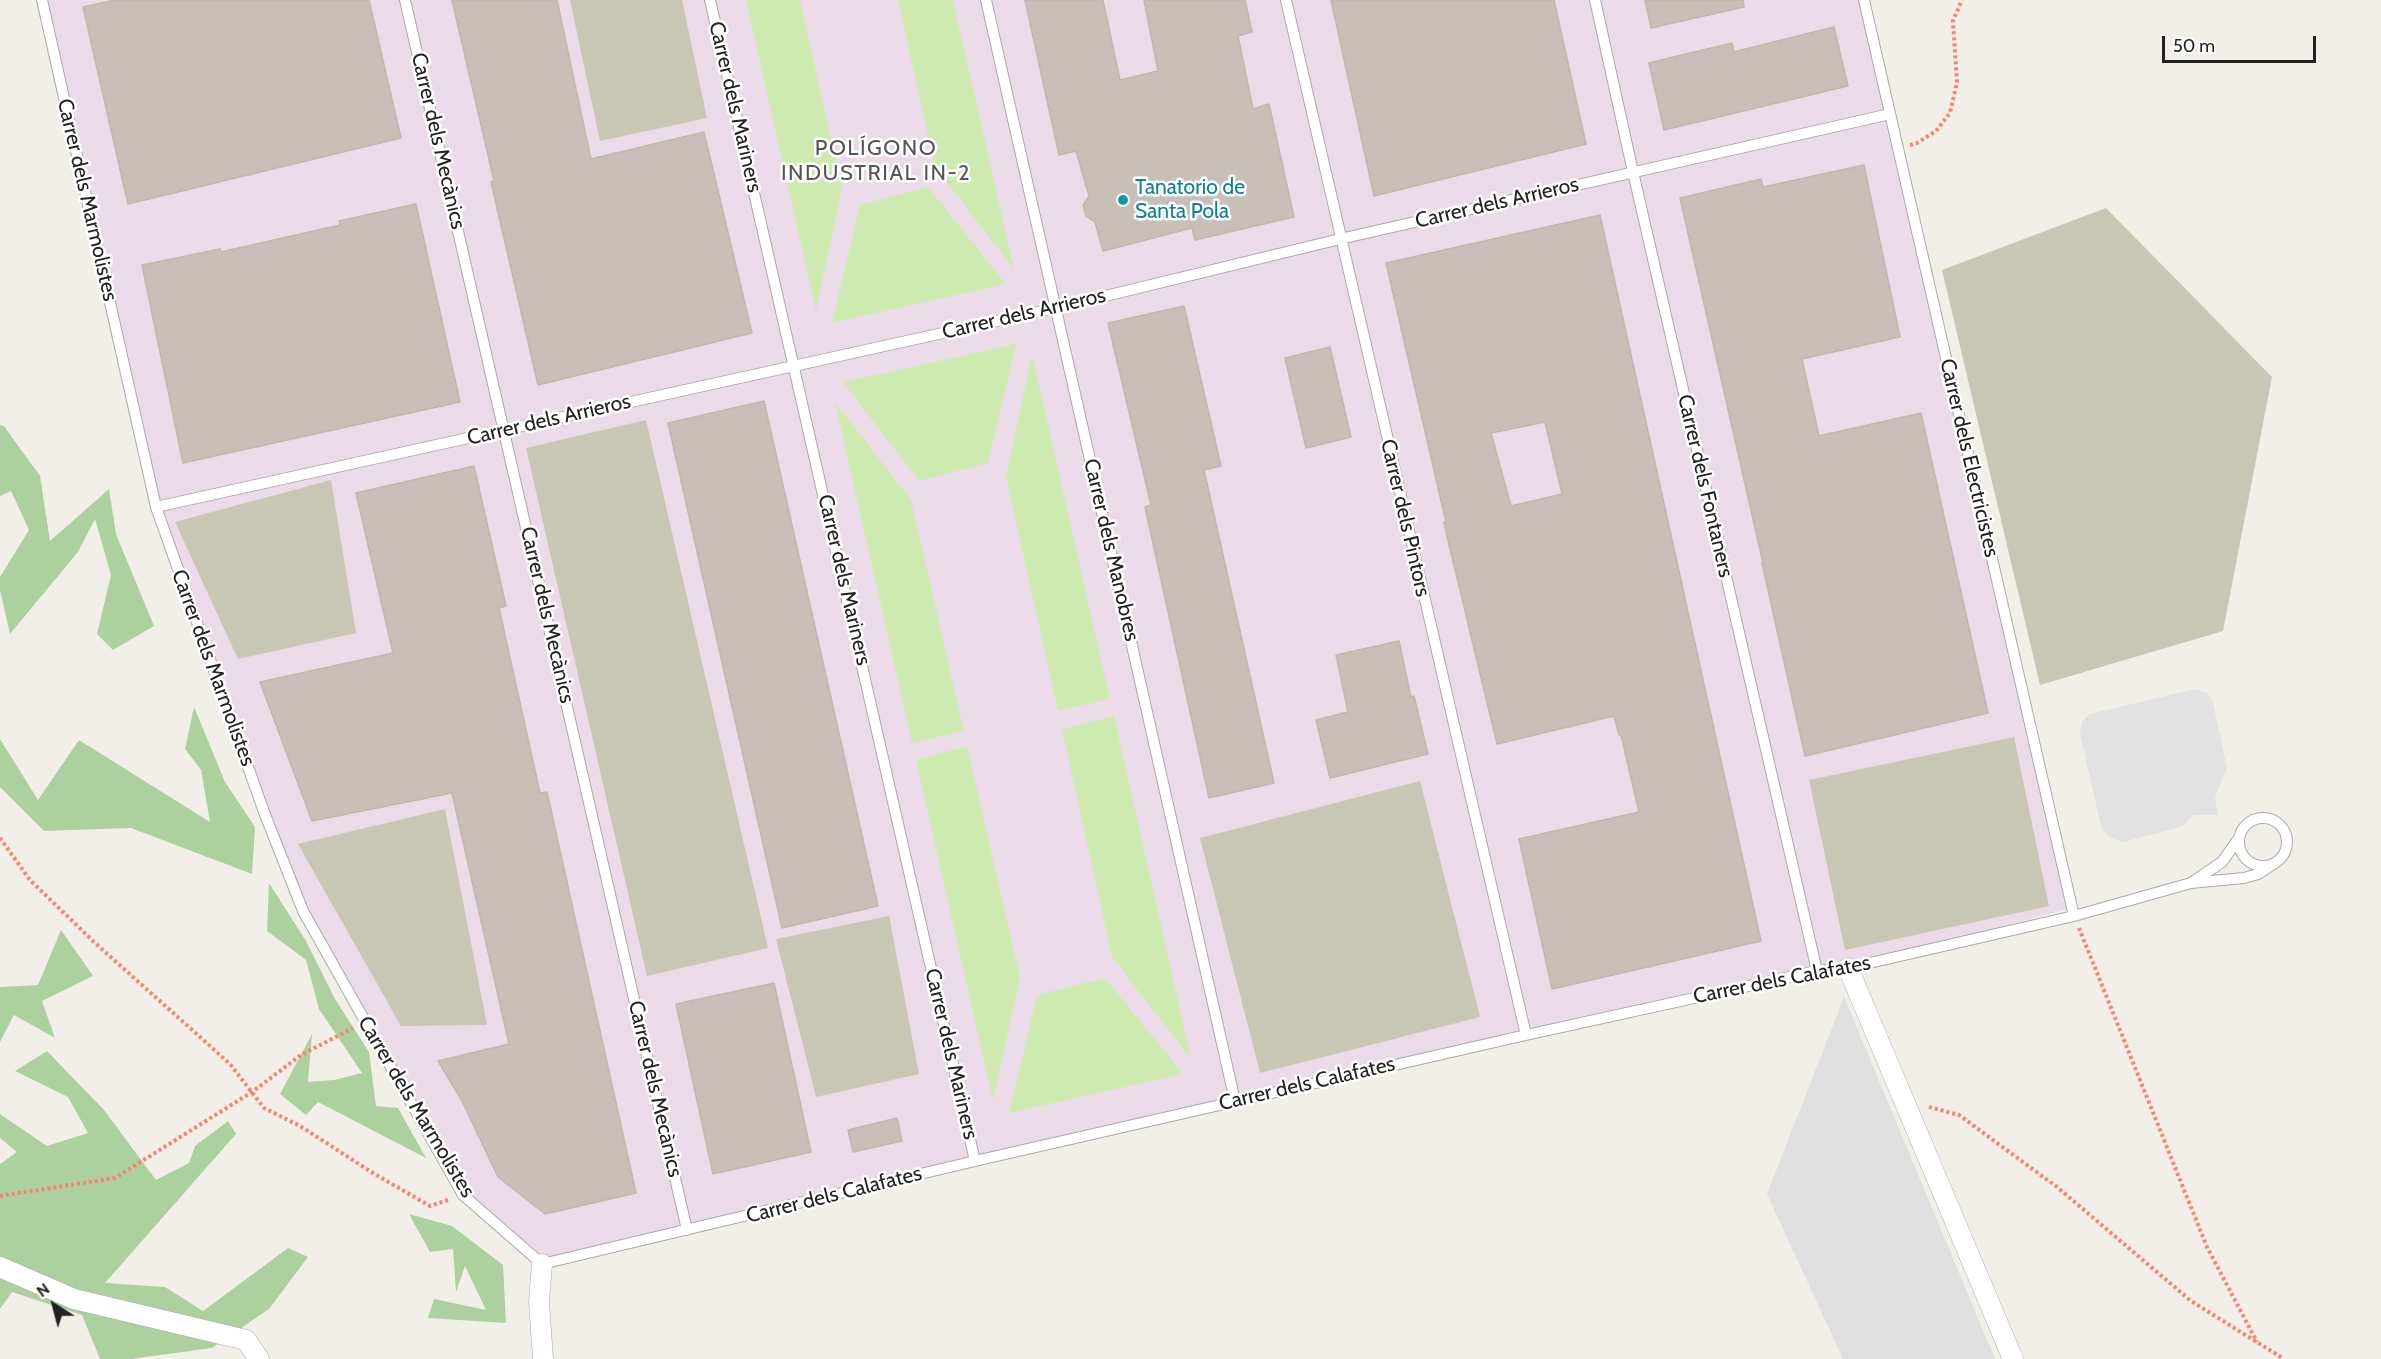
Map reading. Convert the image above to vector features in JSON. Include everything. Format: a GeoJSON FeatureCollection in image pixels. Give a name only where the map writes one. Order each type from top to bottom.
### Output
{"type":"FeatureCollection","features":[{"type":"Feature","properties":{"kind":"street"},"geometry":{"type":"LineString","coordinates":[[1848,968],[2013,1359]]}},
{"type":"Feature","properties":{"kind":"street"},"geometry":{"type":"LineString","coordinates":[[542,1264],[539,1302],[543,1359]]}},
{"type":"Feature","properties":{"kind":"street"},"geometry":{"type":"LineString","coordinates":[[0,1267],[74,1299],[246,1340],[259,1359]]}},
{"type":"Feature","properties":{"kind":"lane","name":"Carrer dels Marmolistes"},"geometry":{"type":"LineString","coordinates":[[42,0],[156,507],[264,812],[303,911],[464,1195],[542,1264]]}},
{"type":"Feature","properties":{"kind":"lane","name":"Carrer dels Mecànics"},"geometry":{"type":"LineString","coordinates":[[405,0],[687,1230]]}},
{"type":"Feature","properties":{"kind":"lane","name":"Carrer dels Mariners"},"geometry":{"type":"LineString","coordinates":[[710,0],[975,1161]]}},
{"type":"Feature","properties":{"kind":"lane","name":"Carrer dels Manobres"},"geometry":{"type":"LineString","coordinates":[[986,0],[1235,1101]]}},
{"type":"Feature","properties":{"kind":"lane","name":"Carrer dels Pintors"},"geometry":{"type":"LineString","coordinates":[[1286,0],[1526,1035]]}},
{"type":"Feature","properties":{"kind":"lane","name":"Carrer dels Fontaners"},"geometry":{"type":"LineString","coordinates":[[1595,0],[1817,970]]}},
{"type":"Feature","properties":{"kind":"lane","name":"Carrer dels Electricistes"},"geometry":{"type":"LineString","coordinates":[[1864,0],[2074,916]]}},
{"type":"Feature","properties":{"kind":"lane","name":"Carrer dels Arrieros"},"geometry":{"type":"LineString","coordinates":[[156,507],[1056,308],[1340,239],[1890,114]]}},
{"type":"Feature","properties":{"kind":"lane"},"geometry":{"type":"LineString","coordinates":[[2261,818],[2277,822],[2286,835],[2285,851],[2275,863],[2258,874],[2244,878],[2191,883],[2222,862],[2233,849],[2241,831],[2253,820],[2261,818]]}},
{"type":"Feature","properties":{"kind":"lane"},"geometry":{"type":"LineString","coordinates":[[2239,838],[2239,846],[2246,860],[2260,866],[2275,863]]}},
{"type":"Feature","properties":{"kind":"lane","name":"Carrer dels Calafates"},"geometry":{"type":"LineString","coordinates":[[542,1264],[1235,1101],[1817,970],[1848,968],[2074,916],[2191,883]]}},
{"type":"Feature","properties":{"kind":"path"},"geometry":{"type":"LineString","coordinates":[[1898,148],[1917,143],[1936,131],[1950,113],[1957,82],[1953,21],[1962,0]]}},
{"type":"Feature","properties":{"kind":"path"},"geometry":{"type":"LineString","coordinates":[[0,838],[30,880],[94,942],[230,1064],[264,1108],[300,1126],[430,1206],[464,1195]]}},
{"type":"Feature","properties":{"kind":"path"},"geometry":{"type":"LineString","coordinates":[[2074,916],[2207,1247],[2257,1342]]}},
{"type":"Feature","properties":{"kind":"path"},"geometry":{"type":"LineString","coordinates":[[0,1196],[116,1178],[252,1092],[301,1055],[352,1028],[367,1025]]}},
{"type":"Feature","properties":{"kind":"path"},"geometry":{"type":"LineString","coordinates":[[1905,1101],[1959,1115],[2057,1188],[2192,1301],[2284,1359]]}},
{"type":"Feature","properties":{"kind":"shaded area"},"geometry":{"type":"Polygon","coordinates":[[[42,0],[1864,0],[2071,908],[1848,968],[1817,971],[542,1264],[463,1195],[303,911],[156,507],[42,0]]]}},
{"type":"Feature","properties":{"kind":"shaded area"},"geometry":{"type":"Polygon","coordinates":[[[570,0],[682,0],[707,118],[600,141],[570,0]]]}},
{"type":"Feature","properties":{"kind":"shaded area"},"geometry":{"type":"Polygon","coordinates":[[[2106,208],[2272,377],[2223,631],[2040,685],[1942,270],[2106,208]]]}},
{"type":"Feature","properties":{"kind":"shaded area"},"geometry":{"type":"Polygon","coordinates":[[[646,420],[768,948],[647,976],[526,448],[646,420]]]}},
{"type":"Feature","properties":{"kind":"shaded area"},"geometry":{"type":"Polygon","coordinates":[[[331,480],[356,633],[238,659],[175,522],[331,480]]]}},
{"type":"Feature","properties":{"kind":"shaded area"},"geometry":{"type":"Polygon","coordinates":[[[2195,689],[2207,693],[2212,699],[2227,768],[2215,797],[2218,815],[2194,815],[2181,827],[2123,842],[2111,838],[2102,830],[2080,734],[2082,722],[2090,714],[2195,689]]]}},
{"type":"Feature","properties":{"kind":"shaded area"},"geometry":{"type":"Polygon","coordinates":[[[2014,737],[2049,906],[1845,950],[1809,780],[2014,737]]]}},
{"type":"Feature","properties":{"kind":"shaded area"},"geometry":{"type":"Polygon","coordinates":[[[1420,781],[1480,1017],[1260,1073],[1200,838],[1420,781]]]}},
{"type":"Feature","properties":{"kind":"shaded area"},"geometry":{"type":"Polygon","coordinates":[[[445,809],[487,1025],[401,1026],[298,844],[445,809]]]}},
{"type":"Feature","properties":{"kind":"shaded area"},"geometry":{"type":"Polygon","coordinates":[[[889,916],[919,1074],[816,1097],[776,939],[889,916]]]}},
{"type":"Feature","properties":{"kind":"shaded area"},"geometry":{"type":"Polygon","coordinates":[[[1844,997],[1995,1359],[1843,1359],[1767,1194],[1844,997]]]}},
{"type":"Feature","properties":{"kind":"green space"},"geometry":{"type":"Polygon","coordinates":[[[746,0],[800,0],[842,188],[816,311],[746,0]]]}},
{"type":"Feature","properties":{"kind":"green space"},"geometry":{"type":"Polygon","coordinates":[[[898,0],[953,0],[1014,269],[935,167],[898,0]]]}},
{"type":"Feature","properties":{"kind":"green space"},"geometry":{"type":"Polygon","coordinates":[[[928,187],[1006,284],[832,323],[860,205],[928,187]]]}},
{"type":"Feature","properties":{"kind":"green space"},"geometry":{"type":"Polygon","coordinates":[[[1016,344],[988,463],[919,481],[843,382],[1016,344]]]}},
{"type":"Feature","properties":{"kind":"green space"},"geometry":{"type":"Polygon","coordinates":[[[1032,354],[1110,699],[1058,711],[1006,477],[1032,354]]]}},
{"type":"Feature","properties":{"kind":"green space"},"geometry":{"type":"Polygon","coordinates":[[[835,402],[911,500],[964,731],[912,743],[835,402]]]}},
{"type":"Feature","properties":{"kind":"green space"},"geometry":{"type":"Polygon","coordinates":[[[0,425],[4,426],[40,476],[50,541],[109,489],[116,534],[154,626],[113,650],[97,634],[111,575],[95,519],[78,552],[10,634],[0,590],[0,577],[29,530],[11,491],[0,496],[0,425]]]}},
{"type":"Feature","properties":{"kind":"green space"},"geometry":{"type":"Polygon","coordinates":[[[194,707],[225,782],[255,827],[252,874],[131,828],[44,831],[0,787],[0,739],[38,800],[79,740],[210,822],[201,770],[185,749],[194,707]]]}},
{"type":"Feature","properties":{"kind":"green space"},"geometry":{"type":"Polygon","coordinates":[[[1114,716],[1191,1059],[1112,957],[1062,729],[1114,716]]]}},
{"type":"Feature","properties":{"kind":"green space"},"geometry":{"type":"Polygon","coordinates":[[[967,746],[1020,978],[993,1101],[916,760],[967,746]]]}},
{"type":"Feature","properties":{"kind":"green space"},"geometry":{"type":"Polygon","coordinates":[[[269,883],[306,941],[335,999],[369,1052],[376,1106],[398,1108],[426,1158],[318,1102],[306,1115],[280,1094],[312,1034],[308,1082],[334,1080],[362,1073],[319,1009],[306,960],[267,931],[269,883]]]}},
{"type":"Feature","properties":{"kind":"green space"},"geometry":{"type":"Polygon","coordinates":[[[61,930],[93,976],[42,1001],[55,1038],[14,1015],[0,1042],[0,987],[38,985],[61,930]]]}},
{"type":"Feature","properties":{"kind":"green space"},"geometry":{"type":"Polygon","coordinates":[[[1105,978],[1183,1074],[1009,1113],[1037,995],[1105,978]]]}},
{"type":"Feature","properties":{"kind":"green space"},"geometry":{"type":"Polygon","coordinates":[[[47,1051],[104,1110],[156,1180],[189,1163],[195,1146],[228,1121],[236,1134],[105,1283],[165,1287],[203,1311],[288,1248],[308,1257],[269,1309],[212,1348],[131,1359],[100,1359],[82,1315],[12,1292],[0,1309],[0,1164],[17,1152],[0,1138],[0,1114],[47,1146],[88,1133],[68,1097],[15,1071],[47,1051]]]}},
{"type":"Feature","properties":{"kind":"green space"},"geometry":{"type":"Polygon","coordinates":[[[409,1214],[452,1226],[503,1265],[506,1323],[428,1318],[434,1299],[486,1310],[465,1266],[456,1292],[453,1249],[430,1252],[409,1214]]]}},
{"type":"Feature","properties":{"kind":"building"},"geometry":{"type":"Polygon","coordinates":[[[115,0],[369,0],[401,138],[128,204],[83,7],[115,0]]]}},
{"type":"Feature","properties":{"kind":"building"},"geometry":{"type":"Polygon","coordinates":[[[452,0],[557,0],[591,159],[704,132],[752,333],[538,385],[452,0]]]}},
{"type":"Feature","properties":{"kind":"building"},"geometry":{"type":"Polygon","coordinates":[[[1025,0],[1103,0],[1120,80],[1158,71],[1144,0],[1245,0],[1252,32],[1238,36],[1253,109],[1269,104],[1294,217],[1195,240],[1192,228],[1103,251],[1095,222],[1086,216],[1083,205],[1089,196],[1076,151],[1059,155],[1025,0]]]}},
{"type":"Feature","properties":{"kind":"building"},"geometry":{"type":"Polygon","coordinates":[[[1331,0],[1554,0],[1586,144],[1374,196],[1331,0]]]}},
{"type":"Feature","properties":{"kind":"building"},"geometry":{"type":"Polygon","coordinates":[[[1645,0],[1743,0],[1744,7],[1651,28],[1645,0]]]}},
{"type":"Feature","properties":{"kind":"building"},"geometry":{"type":"Polygon","coordinates":[[[1834,27],[1848,86],[1664,130],[1649,63],[1732,43],[1734,52],[1834,27]]]}},
{"type":"Feature","properties":{"kind":"building"},"geometry":{"type":"Polygon","coordinates":[[[1864,165],[1900,337],[1802,359],[1819,436],[1921,413],[1988,713],[1805,756],[1680,198],[1761,179],[1763,187],[1864,165]]]}},
{"type":"Feature","properties":{"kind":"building"},"geometry":{"type":"Polygon","coordinates":[[[416,204],[460,402],[183,463],[142,265],[220,249],[221,252],[340,225],[339,221],[416,204]]]}},
{"type":"Feature","properties":{"kind":"building"},"geometry":{"type":"Polygon","coordinates":[[[1600,215],[1761,941],[1552,989],[1519,839],[1639,812],[1621,735],[1619,735],[1614,716],[1497,744],[1447,536],[1444,522],[1446,522],[1386,263],[1600,215]],[[1545,422],[1491,433],[1511,506],[1562,494],[1545,422]]]}},
{"type":"Feature","properties":{"kind":"building"},"geometry":{"type":"Polygon","coordinates":[[[1184,306],[1221,466],[1204,470],[1274,783],[1209,798],[1145,507],[1151,505],[1108,323],[1184,306]]]}},
{"type":"Feature","properties":{"kind":"building"},"geometry":{"type":"Polygon","coordinates":[[[1330,347],[1351,437],[1306,448],[1285,358],[1330,347]]]}},
{"type":"Feature","properties":{"kind":"building"},"geometry":{"type":"Polygon","coordinates":[[[764,401],[878,906],[782,928],[668,423],[764,401]]]}},
{"type":"Feature","properties":{"kind":"building"},"geometry":{"type":"Polygon","coordinates":[[[474,466],[506,606],[499,608],[540,793],[547,792],[636,1193],[545,1214],[498,1177],[462,1101],[438,1061],[509,1044],[452,793],[312,821],[260,682],[393,653],[356,493],[474,466]]]}},
{"type":"Feature","properties":{"kind":"building"},"geometry":{"type":"Polygon","coordinates":[[[1399,641],[1411,697],[1414,696],[1428,754],[1330,778],[1316,720],[1348,712],[1336,655],[1399,641]]]}},
{"type":"Feature","properties":{"kind":"building"},"geometry":{"type":"Polygon","coordinates":[[[774,983],[811,1152],[713,1174],[676,1004],[774,983]]]}},
{"type":"Feature","properties":{"kind":"building"},"geometry":{"type":"Polygon","coordinates":[[[897,1118],[902,1141],[853,1152],[848,1130],[897,1118]]]}},
{"type":"Feature","properties":{"kind":"place","name":"Tanatorio de Santa Pola"},"geometry":{"type":"Point","coordinates":[1123,200]}},
{"type":"Feature","properties":{"kind":"district","name":"POLÍGONO INDUSTRIAL IN-2"},"geometry":{"type":"Point","coordinates":[876,162]}}]}
